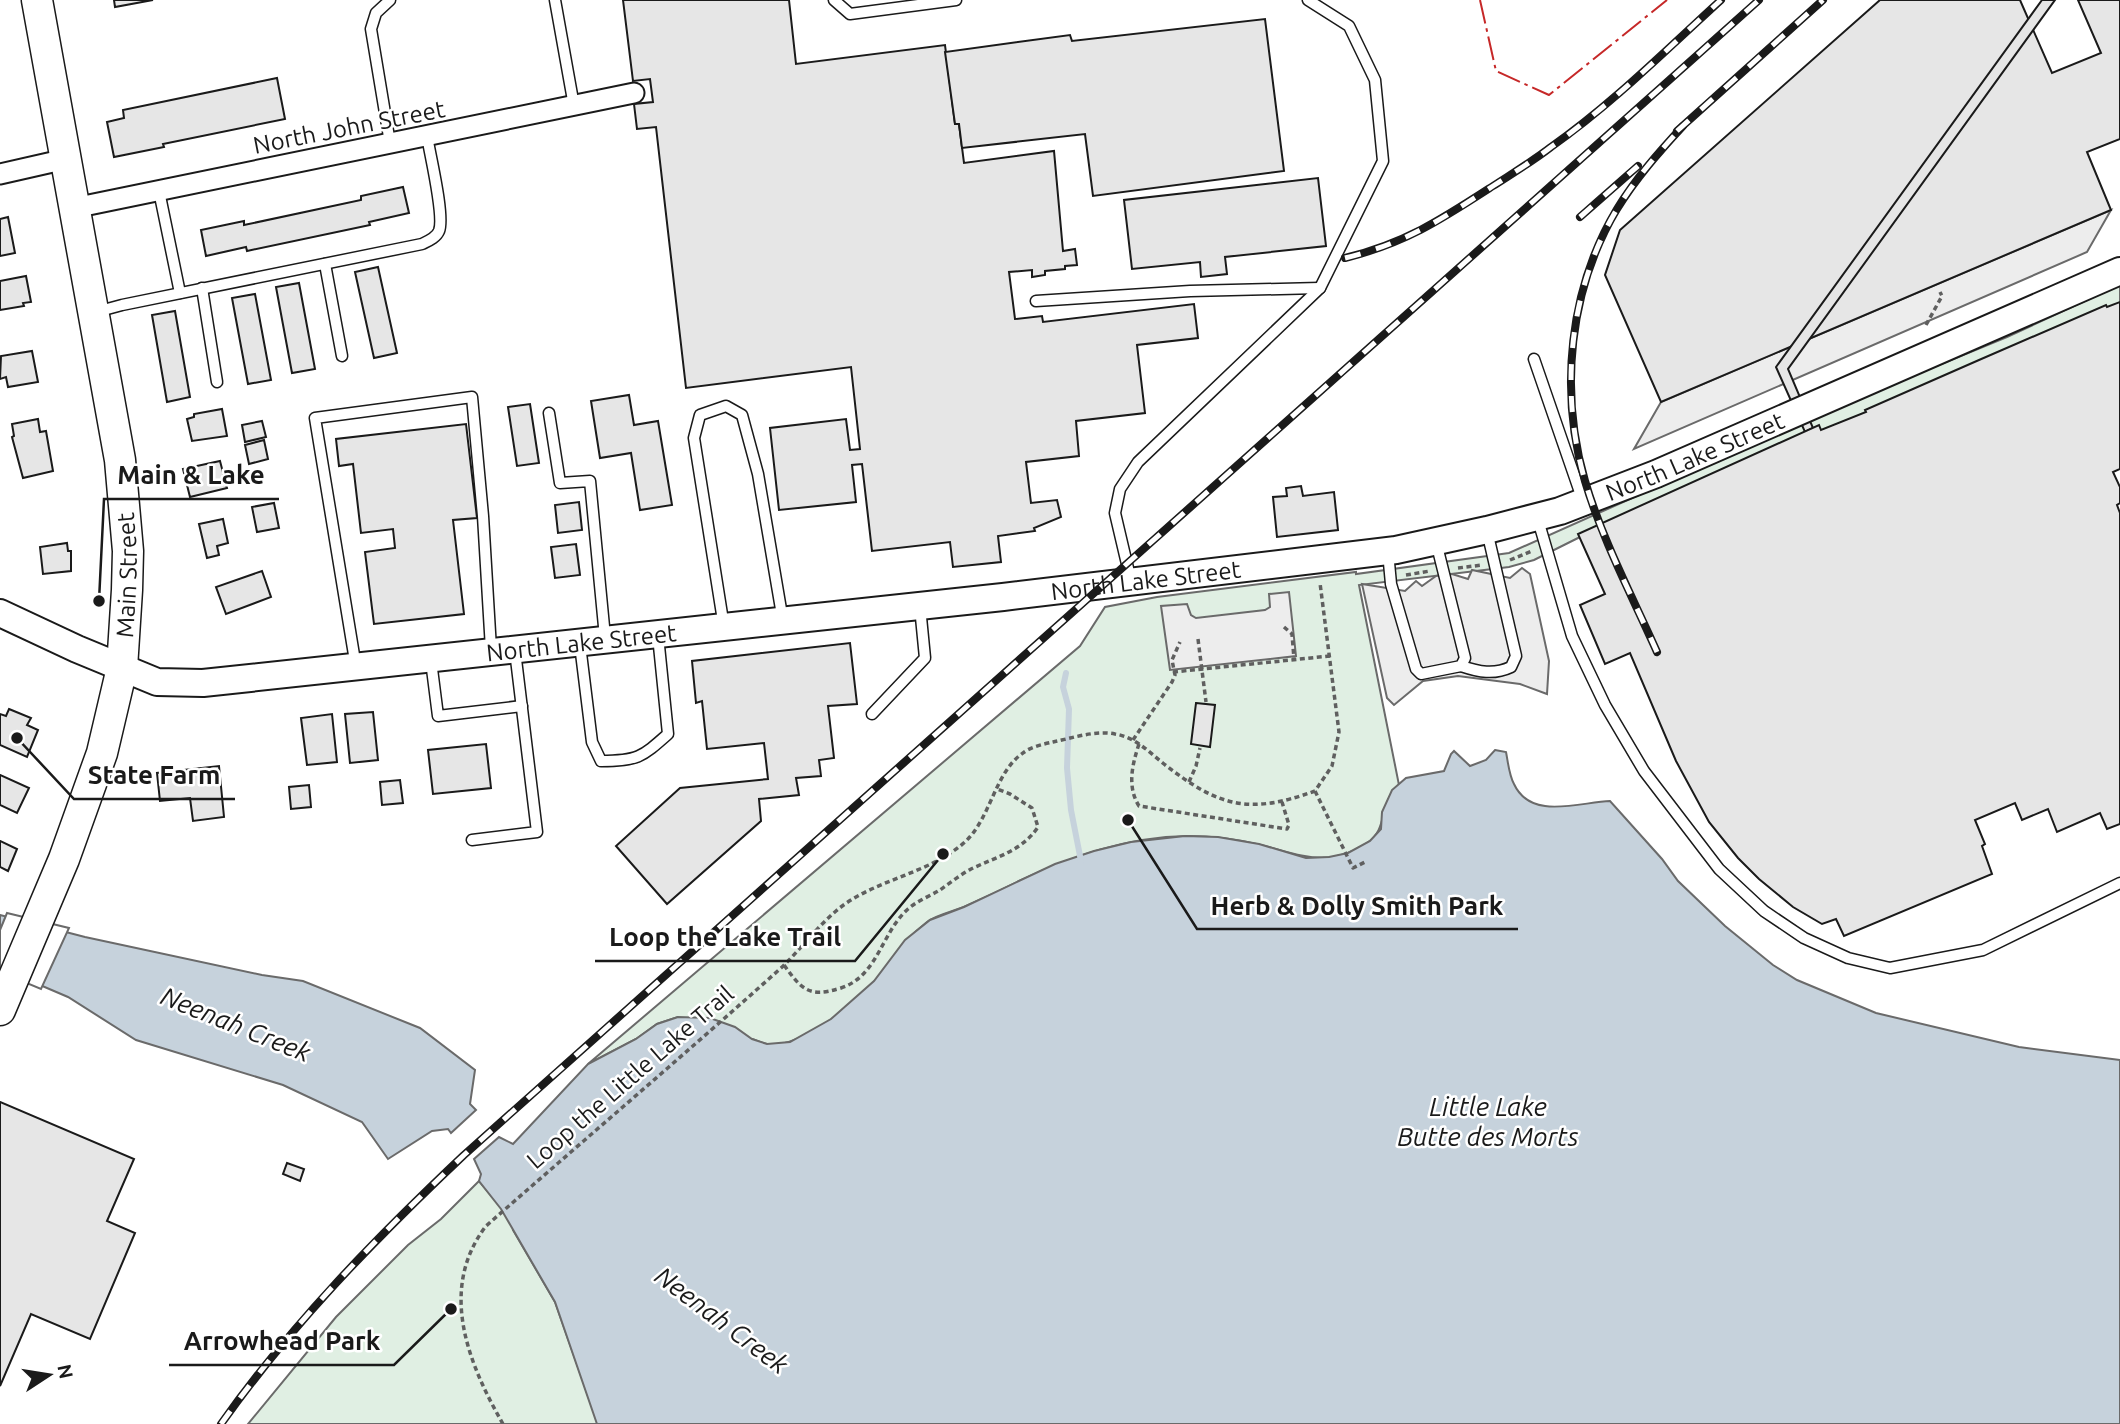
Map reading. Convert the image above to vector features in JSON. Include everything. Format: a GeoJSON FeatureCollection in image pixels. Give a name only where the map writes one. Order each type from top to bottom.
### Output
{"type":"FeatureCollection","features":[{"type":"Feature","properties":{"kind":"main road","name":"Main Street"},"geometry":{"type":"LineString","coordinates":[[0,1010],[64,859],[95,775],[122,668],[127,590],[125,504],[120,460],[37,0]]}},
{"type":"Feature","properties":{"kind":"main road","name":"North Lake Street"},"geometry":{"type":"LineString","coordinates":[[0,613],[157,682],[181,683],[724,628],[1387,551],[1487,530],[1584,502],[1668,469],[2120,271]]}},
{"type":"Feature","properties":{"kind":"street","name":"North John Street"},"geometry":{"type":"LineString","coordinates":[[74,208],[634,93]]}},
{"type":"Feature","properties":{"kind":"street"},"geometry":{"type":"LineString","coordinates":[[0,174],[66,159]]}},
{"type":"Feature","properties":{"kind":"lane"},"geometry":{"type":"LineString","coordinates":[[390,0],[376,13],[371,29],[390,142]]}},
{"type":"Feature","properties":{"kind":"lane"},"geometry":{"type":"LineString","coordinates":[[555,0],[574,106]]}},
{"type":"Feature","properties":{"kind":"lane"},"geometry":{"type":"LineString","coordinates":[[834,0],[850,14],[956,0]]}},
{"type":"Feature","properties":{"kind":"lane"},"geometry":{"type":"LineString","coordinates":[[1131,582],[1115,513],[1120,489],[1138,462],[1320,288],[1383,161],[1375,80],[1370,69],[1349,26],[1308,0]]}},
{"type":"Feature","properties":{"kind":"lane"},"geometry":{"type":"LineString","coordinates":[[93,313],[431,240],[439,232],[440,216],[428,136]]}},
{"type":"Feature","properties":{"kind":"lane"},"geometry":{"type":"LineString","coordinates":[[159,191],[180,293]]}},
{"type":"Feature","properties":{"kind":"lane"},"geometry":{"type":"LineString","coordinates":[[325,264],[342,356]]}},
{"type":"Feature","properties":{"kind":"lane"},"geometry":{"type":"LineString","coordinates":[[202,288],[217,382]]}},
{"type":"Feature","properties":{"kind":"lane"},"geometry":{"type":"LineString","coordinates":[[1036,301],[1190,291],[1320,288]]}},
{"type":"Feature","properties":{"kind":"lane"},"geometry":{"type":"LineString","coordinates":[[1534,359],[1584,502]]}},
{"type":"Feature","properties":{"kind":"lane"},"geometry":{"type":"LineString","coordinates":[[356,667],[314,418],[472,397],[483,516],[503,652],[522,706],[537,832],[472,840]]}},
{"type":"Feature","properties":{"kind":"lane"},"geometry":{"type":"LineString","coordinates":[[724,628],[694,438],[700,415],[726,406],[743,415],[758,474],[783,621]]}},
{"type":"Feature","properties":{"kind":"lane"},"geometry":{"type":"LineString","coordinates":[[549,413],[560,483],[590,481],[592,742],[601,761],[619,761],[643,756],[668,734],[657,635]]}},
{"type":"Feature","properties":{"kind":"lane"},"geometry":{"type":"LineString","coordinates":[[1537,517],[1573,636],[1605,705],[1643,771],[1719,869],[1764,911],[1804,938],[1848,958],[1890,968],[1983,950],[2120,883]]}},
{"type":"Feature","properties":{"kind":"lane"},"geometry":{"type":"LineString","coordinates":[[1387,551],[1391,583],[1416,668],[1421,674],[1461,666],[1479,672],[1500,672],[1511,667],[1516,656],[1487,530]]}},
{"type":"Feature","properties":{"kind":"lane"},"geometry":{"type":"LineString","coordinates":[[1436,542],[1465,658],[1461,666]]}},
{"type":"Feature","properties":{"kind":"lane"},"geometry":{"type":"LineString","coordinates":[[872,714],[925,658],[920,606]]}},
{"type":"Feature","properties":{"kind":"lane"},"geometry":{"type":"LineString","coordinates":[[431,659],[438,716],[522,706]]}},
{"type":"Feature","properties":{"kind":"path"},"geometry":{"type":"LineString","coordinates":[[1926,325],[1942,296],[1940,292]]}},
{"type":"Feature","properties":{"kind":"path"},"geometry":{"type":"LineString","coordinates":[[1321,585],[1338,725],[1338,748],[1332,765],[1315,791],[1353,868],[1365,862]]}},
{"type":"Feature","properties":{"kind":"path"},"geometry":{"type":"LineString","coordinates":[[1284,627],[1292,634],[1294,659]]}},
{"type":"Feature","properties":{"kind":"path"},"geometry":{"type":"LineString","coordinates":[[1198,639],[1206,702]]}},
{"type":"Feature","properties":{"kind":"path"},"geometry":{"type":"LineString","coordinates":[[1133,740],[1172,682],[1175,675],[1172,660],[1180,642]]}},
{"type":"Feature","properties":{"kind":"path"},"geometry":{"type":"LineString","coordinates":[[1173,672],[1330,656]]}},
{"type":"Feature","properties":{"kind":"path","name":"Loop the Little Lake Trail"},"geometry":{"type":"LineString","coordinates":[[503,1424],[470,1359],[461,1305],[467,1262],[474,1242],[486,1226],[784,965],[836,910],[864,893],[943,857],[966,841],[978,826],[1006,774],[1024,752],[1050,743],[1094,734],[1115,734],[1139,744],[1188,783],[1220,798],[1241,804],[1265,805],[1315,791]]}},
{"type":"Feature","properties":{"kind":"path"},"geometry":{"type":"LineString","coordinates":[[1139,744],[1133,764],[1132,788],[1139,806],[1287,829],[1289,825],[1282,802]]}},
{"type":"Feature","properties":{"kind":"path"},"geometry":{"type":"LineString","coordinates":[[1188,783],[1200,748]]}},
{"type":"Feature","properties":{"kind":"path"},"geometry":{"type":"LineString","coordinates":[[784,965],[800,986],[813,993],[844,987],[855,981],[876,961],[893,924],[910,907],[971,869],[1007,854],[1033,834],[1038,827],[1032,808],[997,789]]}},
{"type":"Feature","properties":{"kind":"green space"},"geometry":{"type":"Polygon","coordinates":[[[2120,285],[2120,307],[1582,536],[1534,560],[1509,567],[1359,585],[1399,785],[1388,800],[1374,837],[1353,851],[1339,856],[1314,858],[1243,841],[1187,836],[1143,840],[1100,850],[1059,864],[931,919],[911,936],[865,991],[840,1013],[810,1033],[780,1044],[767,1044],[752,1039],[513,1230],[555,1302],[598,1424],[248,1424],[336,1317],[408,1245],[441,1219],[479,1181],[495,1200],[678,1017],[657,1024],[636,1039],[588,1064],[1080,646],[1105,607],[1157,597],[1509,553],[1834,408],[2007,337],[2120,285]]]}},
{"type":"Feature","properties":{"kind":"shaded area"},"geometry":{"type":"Polygon","coordinates":[[[2111,210],[2087,252],[1634,449],[1661,402],[2111,210]]]}},
{"type":"Feature","properties":{"kind":"shaded area"},"geometry":{"type":"Polygon","coordinates":[[[1522,568],[1530,574],[1549,661],[1547,694],[1520,684],[1458,676],[1423,681],[1394,705],[1387,698],[1362,584],[1405,591],[1416,581],[1422,586],[1436,576],[1452,574],[1468,579],[1472,570],[1510,578],[1522,568]]]}},
{"type":"Feature","properties":{"kind":"shaded area"},"geometry":{"type":"Polygon","coordinates":[[[1289,592],[1296,656],[1170,670],[1161,606],[1187,604],[1191,615],[1196,618],[1265,610],[1270,607],[1269,594],[1289,592]]]}},
{"type":"Feature","properties":{"kind":"water","name":"Little Lake Butte des Morts"},"geometry":{"type":"Polygon","coordinates":[[[1495,750],[1506,752],[1514,784],[1522,795],[1532,802],[1557,807],[1610,801],[1678,881],[1725,926],[1773,965],[1797,980],[1876,1013],[2019,1047],[2120,1060],[2120,1424],[597,1424],[555,1302],[501,1209],[479,1181],[481,1174],[474,1159],[499,1137],[513,1144],[588,1064],[636,1039],[657,1024],[678,1017],[710,1018],[735,1027],[752,1039],[767,1044],[790,1042],[831,1019],[874,981],[905,940],[930,920],[1055,864],[1094,851],[1131,842],[1185,836],[1218,837],[1259,844],[1306,858],[1348,853],[1370,841],[1381,829],[1382,812],[1392,790],[1406,778],[1444,771],[1454,751],[1470,766],[1486,760],[1495,750]]]}},
{"type":"Feature","properties":{"kind":"water","name":"Neenah Creek"},"geometry":{"type":"Polygon","coordinates":[[[0,915],[85,937],[262,975],[303,981],[420,1028],[475,1070],[470,1104],[476,1110],[451,1133],[448,1129],[432,1131],[388,1159],[362,1122],[283,1085],[136,1040],[68,997],[0,968],[0,915]]]}},
{"type":"Feature","properties":{"kind":"pier"},"geometry":{"type":"Polygon","coordinates":[[[7,913],[69,928],[41,989],[0,972],[0,930],[7,913]]]}},
{"type":"Feature","properties":{"kind":"building"},"geometry":{"type":"Polygon","coordinates":[[[114,0],[153,0],[115,7],[114,0]]]}},
{"type":"Feature","properties":{"kind":"building"},"geometry":{"type":"Polygon","coordinates":[[[623,0],[789,0],[796,64],[945,45],[955,124],[959,124],[964,163],[1054,151],[1063,251],[1075,249],[1077,265],[1045,271],[1045,275],[1032,277],[1032,270],[1009,272],[1015,319],[1042,316],[1043,322],[1194,304],[1198,338],[1137,345],[1145,413],[1076,421],[1079,456],[1026,462],[1031,503],[1057,500],[1061,517],[1034,528],[1035,531],[998,536],[1001,562],[953,567],[950,542],[872,551],[862,464],[852,465],[856,502],[779,510],[770,428],[846,419],[850,450],[860,449],[851,367],[686,388],[656,127],[637,129],[634,104],[653,102],[650,79],[633,81],[623,0]]]}},
{"type":"Feature","properties":{"kind":"building"},"geometry":{"type":"Polygon","coordinates":[[[1880,0],[2020,0],[2052,73],[2101,53],[2078,0],[2120,0],[2120,139],[2087,152],[2111,210],[1661,402],[1605,275],[1620,230],[1880,0]]]}},
{"type":"Feature","properties":{"kind":"building"},"geometry":{"type":"Polygon","coordinates":[[[2042,0],[2055,0],[1788,369],[1813,428],[1805,432],[1776,367],[2042,0]]]}},
{"type":"Feature","properties":{"kind":"building"},"geometry":{"type":"Polygon","coordinates":[[[1265,19],[1284,171],[1093,196],[1085,134],[962,148],[959,124],[955,124],[945,52],[1070,35],[1072,41],[1265,19]]]}},
{"type":"Feature","properties":{"kind":"building"},"geometry":{"type":"Polygon","coordinates":[[[277,78],[285,119],[114,157],[107,122],[124,118],[123,110],[277,78]]]}},
{"type":"Feature","properties":{"kind":"building"},"geometry":{"type":"Polygon","coordinates":[[[1318,178],[1326,246],[1225,257],[1227,274],[1201,277],[1200,262],[1132,269],[1124,200],[1318,178]]]}},
{"type":"Feature","properties":{"kind":"building"},"geometry":{"type":"Polygon","coordinates":[[[403,187],[409,213],[369,222],[370,225],[247,251],[246,247],[206,256],[201,230],[244,221],[244,225],[361,200],[361,196],[403,187]]]}},
{"type":"Feature","properties":{"kind":"building"},"geometry":{"type":"Polygon","coordinates":[[[8,217],[15,253],[0,256],[0,219],[8,217]]]}},
{"type":"Feature","properties":{"kind":"building"},"geometry":{"type":"Polygon","coordinates":[[[378,267],[397,353],[374,358],[355,272],[378,267]]]}},
{"type":"Feature","properties":{"kind":"building"},"geometry":{"type":"Polygon","coordinates":[[[26,276],[31,302],[23,303],[24,306],[0,310],[0,281],[26,276]]]}},
{"type":"Feature","properties":{"kind":"building"},"geometry":{"type":"Polygon","coordinates":[[[299,283],[315,369],[292,373],[276,287],[299,283]]]}},
{"type":"Feature","properties":{"kind":"building"},"geometry":{"type":"Polygon","coordinates":[[[255,294],[271,380],[248,384],[232,298],[255,294]]]}},
{"type":"Feature","properties":{"kind":"building"},"geometry":{"type":"Polygon","coordinates":[[[2120,302],[2120,469],[2113,472],[2120,487],[2120,503],[2117,505],[2120,513],[2120,824],[2107,829],[2100,813],[2057,832],[2048,809],[2022,820],[2015,803],[1975,820],[1985,844],[1982,846],[1992,874],[1844,936],[1836,919],[1822,924],[1793,907],[1759,879],[1709,822],[1676,761],[1630,653],[1605,664],[1580,605],[1605,594],[1578,534],[1819,425],[1821,430],[1866,412],[1865,410],[2106,305],[2107,307],[2120,302]]]}},
{"type":"Feature","properties":{"kind":"building"},"geometry":{"type":"Polygon","coordinates":[[[175,311],[190,397],[167,402],[152,315],[175,311]]]}},
{"type":"Feature","properties":{"kind":"building"},"geometry":{"type":"Polygon","coordinates":[[[32,351],[38,382],[8,387],[6,377],[0,379],[1,356],[32,351]]]}},
{"type":"Feature","properties":{"kind":"building"},"geometry":{"type":"Polygon","coordinates":[[[629,395],[634,425],[658,421],[672,505],[640,510],[631,453],[600,458],[591,401],[629,395]]]}},
{"type":"Feature","properties":{"kind":"building"},"geometry":{"type":"Polygon","coordinates":[[[530,404],[539,463],[517,466],[508,407],[530,404]]]}},
{"type":"Feature","properties":{"kind":"building"},"geometry":{"type":"Polygon","coordinates":[[[222,409],[227,436],[192,441],[187,419],[194,417],[194,414],[222,409]]]}},
{"type":"Feature","properties":{"kind":"building"},"geometry":{"type":"Polygon","coordinates":[[[38,419],[40,432],[46,431],[53,471],[23,478],[12,437],[12,424],[38,419]]]}},
{"type":"Feature","properties":{"kind":"building"},"geometry":{"type":"Polygon","coordinates":[[[262,421],[266,437],[245,442],[242,425],[262,421]]]}},
{"type":"Feature","properties":{"kind":"building"},"geometry":{"type":"Polygon","coordinates":[[[466,424],[477,518],[453,520],[464,614],[374,624],[365,552],[395,548],[393,529],[361,533],[353,464],[339,466],[336,439],[466,424]]]}},
{"type":"Feature","properties":{"kind":"building"},"geometry":{"type":"Polygon","coordinates":[[[264,440],[268,459],[249,464],[245,445],[264,440]]]}},
{"type":"Feature","properties":{"kind":"building"},"geometry":{"type":"Polygon","coordinates":[[[220,461],[227,488],[190,497],[183,469],[220,461]]]}},
{"type":"Feature","properties":{"kind":"building"},"geometry":{"type":"Polygon","coordinates":[[[1301,486],[1303,496],[1334,492],[1338,530],[1277,537],[1273,497],[1287,496],[1286,488],[1301,486]]]}},
{"type":"Feature","properties":{"kind":"building"},"geometry":{"type":"Polygon","coordinates":[[[579,502],[582,530],[558,533],[555,505],[579,502]]]}},
{"type":"Feature","properties":{"kind":"building"},"geometry":{"type":"Polygon","coordinates":[[[274,503],[279,528],[257,532],[252,507],[274,503]]]}},
{"type":"Feature","properties":{"kind":"building"},"geometry":{"type":"Polygon","coordinates":[[[223,519],[228,543],[217,546],[219,555],[207,558],[199,524],[223,519]]]}},
{"type":"Feature","properties":{"kind":"building"},"geometry":{"type":"Polygon","coordinates":[[[67,543],[68,551],[71,551],[71,571],[43,574],[40,547],[67,543]]]}},
{"type":"Feature","properties":{"kind":"building"},"geometry":{"type":"Polygon","coordinates":[[[576,544],[580,575],[555,578],[551,547],[576,544]]]}},
{"type":"Feature","properties":{"kind":"building"},"geometry":{"type":"Polygon","coordinates":[[[262,571],[271,597],[226,614],[216,587],[262,571]]]}},
{"type":"Feature","properties":{"kind":"building"},"geometry":{"type":"Polygon","coordinates":[[[850,643],[857,704],[828,706],[834,758],[819,760],[821,776],[796,778],[799,795],[759,799],[761,821],[667,904],[616,846],[680,788],[768,779],[764,743],[707,749],[702,701],[696,703],[692,661],[850,643]]]}},
{"type":"Feature","properties":{"kind":"building"},"geometry":{"type":"Polygon","coordinates":[[[1196,703],[1215,705],[1210,747],[1191,744],[1196,703]]]}},
{"type":"Feature","properties":{"kind":"building"},"geometry":{"type":"Polygon","coordinates":[[[9,709],[31,718],[27,725],[38,730],[27,757],[0,745],[0,714],[6,716],[9,709]]]}},
{"type":"Feature","properties":{"kind":"building"},"geometry":{"type":"Polygon","coordinates":[[[373,712],[378,760],[350,763],[345,714],[373,712]]]}},
{"type":"Feature","properties":{"kind":"building"},"geometry":{"type":"Polygon","coordinates":[[[332,714],[337,762],[307,765],[301,718],[332,714]]]}},
{"type":"Feature","properties":{"kind":"building"},"geometry":{"type":"Polygon","coordinates":[[[486,744],[491,788],[433,794],[428,750],[486,744]]]}},
{"type":"Feature","properties":{"kind":"building"},"geometry":{"type":"Polygon","coordinates":[[[219,766],[224,817],[193,821],[190,798],[160,801],[157,773],[219,766]]]}},
{"type":"Feature","properties":{"kind":"building"},"geometry":{"type":"Polygon","coordinates":[[[0,775],[29,788],[17,813],[0,805],[0,775]]]}},
{"type":"Feature","properties":{"kind":"building"},"geometry":{"type":"Polygon","coordinates":[[[400,780],[403,803],[382,805],[380,782],[400,780]]]}},
{"type":"Feature","properties":{"kind":"building"},"geometry":{"type":"Polygon","coordinates":[[[309,785],[311,807],[291,809],[289,787],[309,785]]]}},
{"type":"Feature","properties":{"kind":"building"},"geometry":{"type":"Polygon","coordinates":[[[0,841],[17,849],[8,871],[0,867],[0,841]]]}},
{"type":"Feature","properties":{"kind":"building"},"geometry":{"type":"Polygon","coordinates":[[[0,1102],[134,1159],[107,1221],[135,1233],[90,1339],[31,1314],[0,1386],[0,1102]]]}},
{"type":"Feature","properties":{"kind":"building"},"geometry":{"type":"Polygon","coordinates":[[[287,1163],[304,1169],[300,1181],[283,1174],[287,1163]]]}},
{"type":"Feature","properties":{"kind":"waterway"},"geometry":{"type":"LineString","coordinates":[[1066,673],[1063,687],[1069,709],[1067,768],[1071,810],[1081,861]]}},
{"type":"Feature","properties":{"kind":"railway"},"geometry":{"type":"LineString","coordinates":[[1345,258],[1387,245],[1423,229],[1537,157],[1617,95],[1721,0]]}},
{"type":"Feature","properties":{"kind":"railway"},"geometry":{"type":"LineString","coordinates":[[221,1424],[305,1317],[398,1219],[464,1155],[1759,0]]}},
{"type":"Feature","properties":{"kind":"railway"},"geometry":{"type":"LineString","coordinates":[[1677,131],[1823,0]]}},
{"type":"Feature","properties":{"kind":"railway"},"geometry":{"type":"LineString","coordinates":[[1657,652],[1609,546],[1585,481],[1572,412],[1571,376],[1579,306],[1601,240],[1632,187],[1683,126]]}},
{"type":"Feature","properties":{"kind":"railway"},"geometry":{"type":"LineString","coordinates":[[1580,217],[1638,166]]}},
{"type":"Feature","properties":{"kind":"power"},"geometry":{"type":"LineString","coordinates":[[1480,0],[1496,71],[1549,95],[1667,0]]}},
{"type":"Feature","properties":{"kind":"place","name":"Main & Lake"},"geometry":{"type":"Point","coordinates":[99,601]}},
{"type":"Feature","properties":{"kind":"place","name":"State Farm"},"geometry":{"type":"Point","coordinates":[17,738]}},
{"type":"Feature","properties":{"kind":"place","name":"Herb & Dolly Smith Park"},"geometry":{"type":"Point","coordinates":[1128,820]}},
{"type":"Feature","properties":{"kind":"place","name":"Loop the Lake Trail"},"geometry":{"type":"Point","coordinates":[943,854]}},
{"type":"Feature","properties":{"kind":"place","name":"Arrowhead Park"},"geometry":{"type":"Point","coordinates":[451,1309]}}]}
